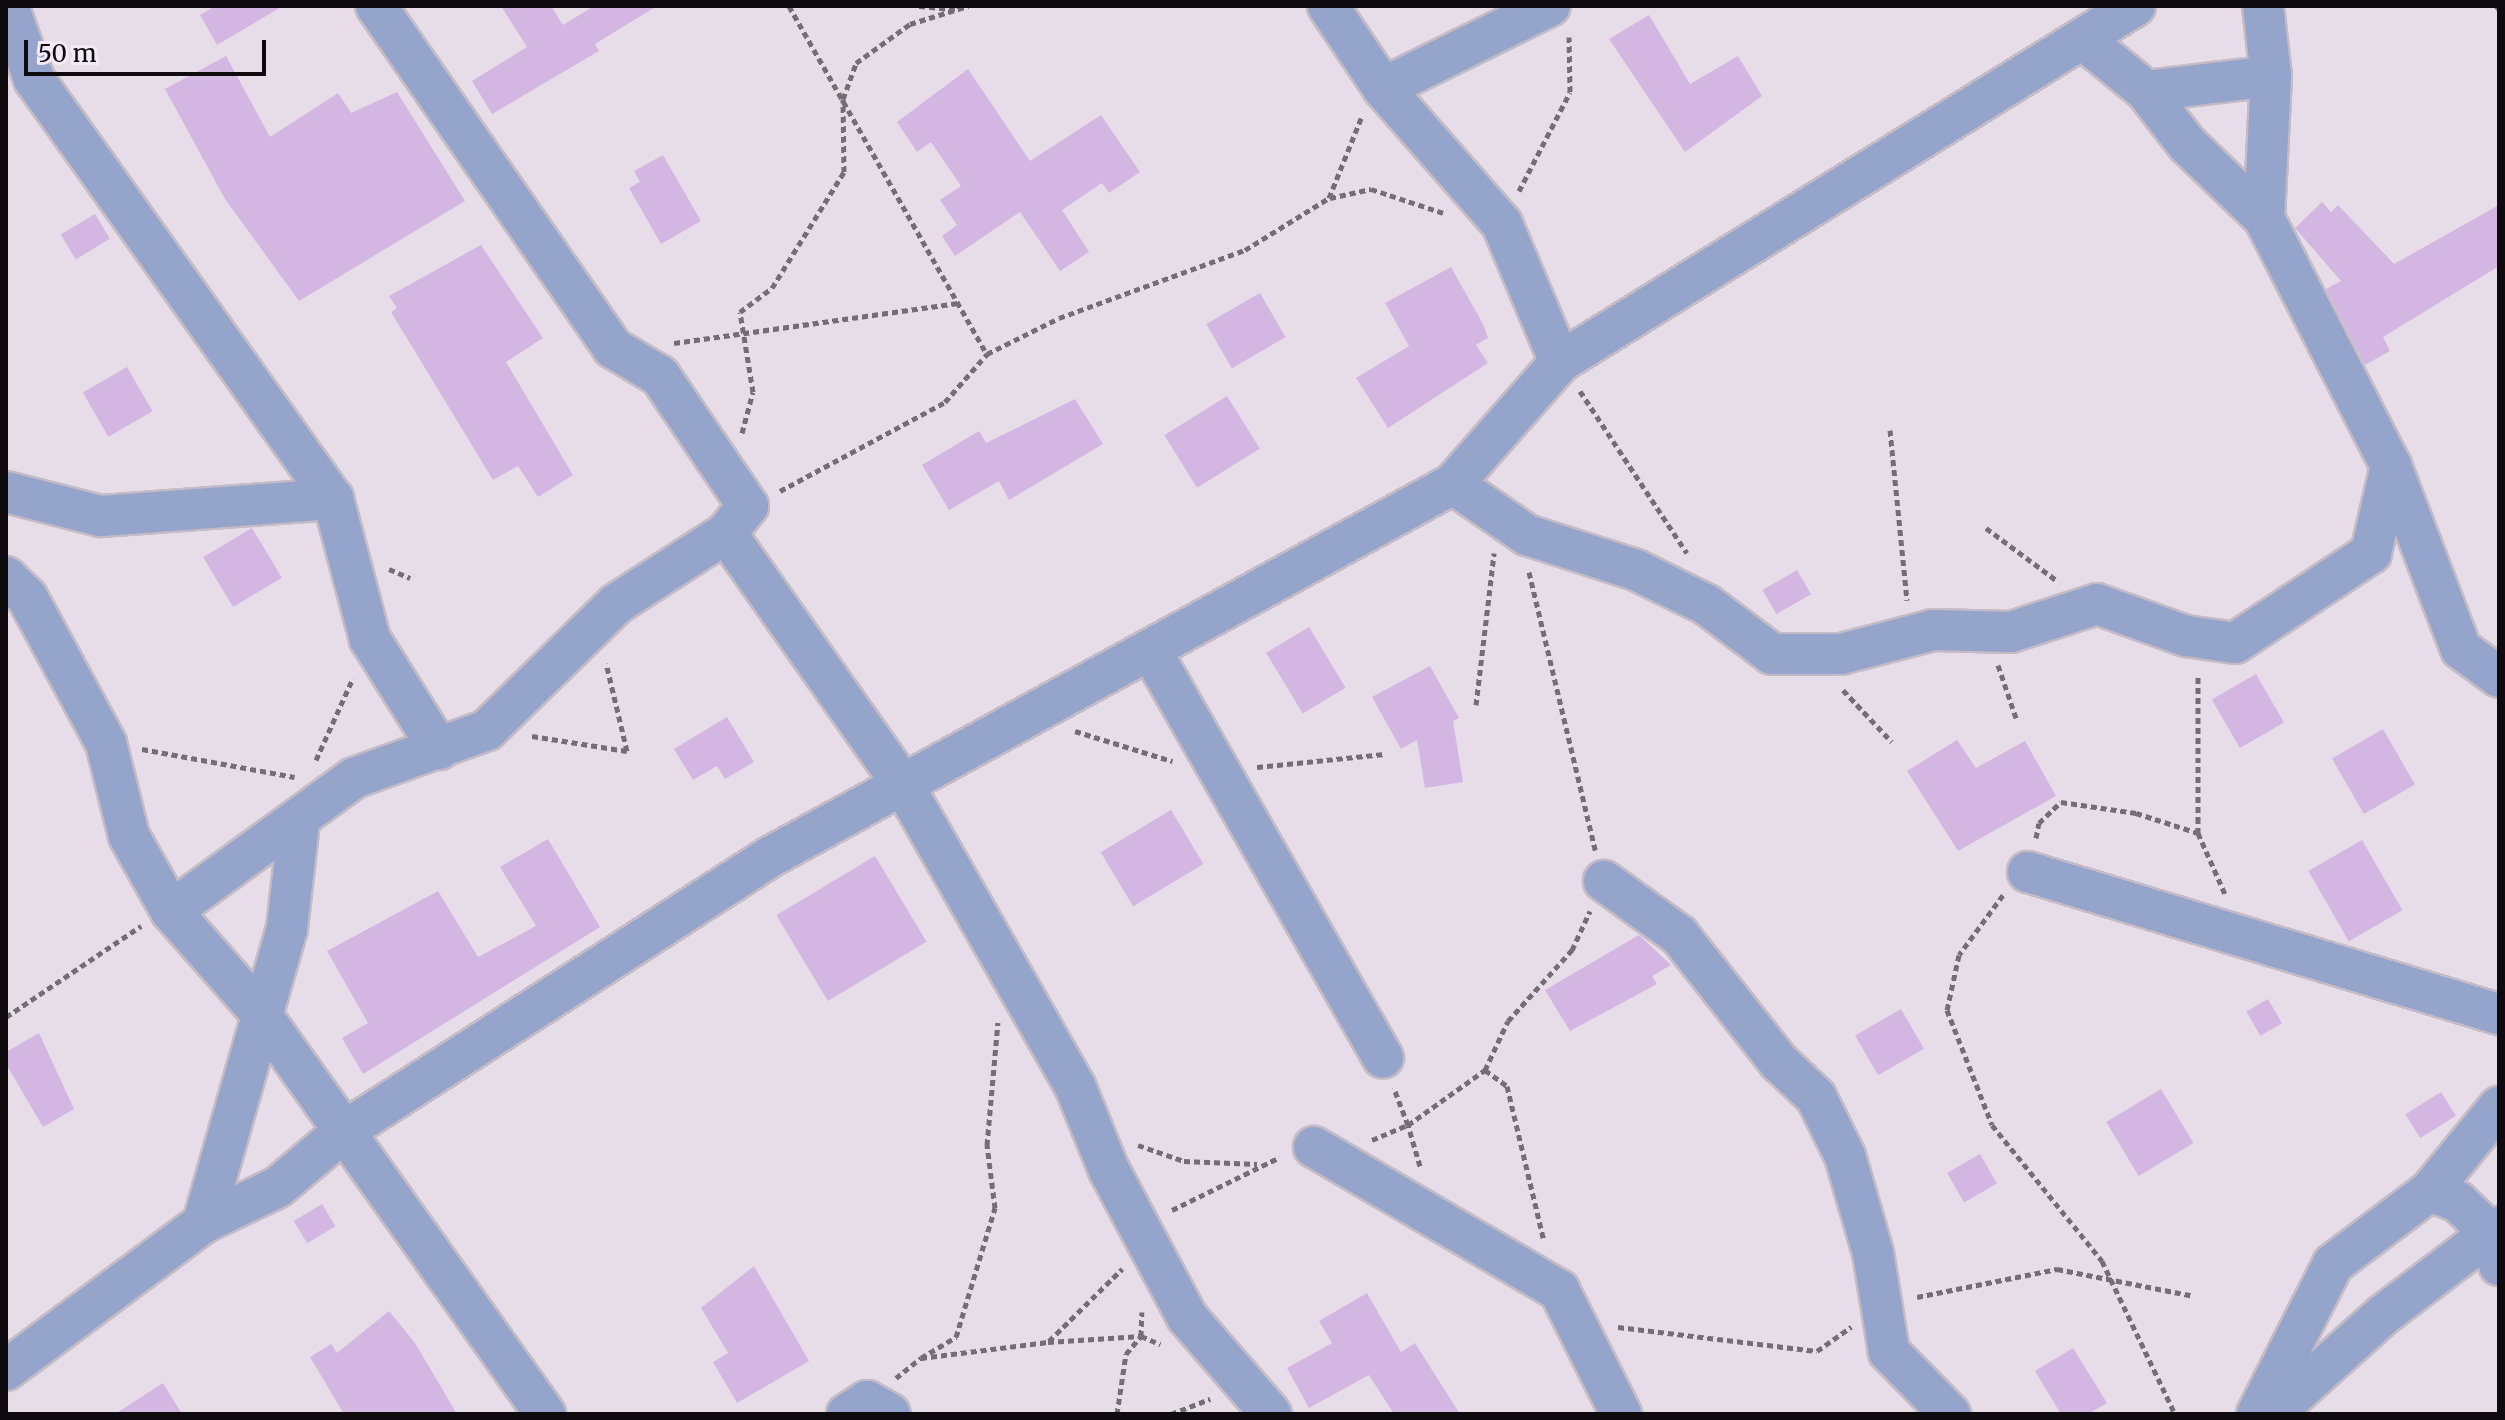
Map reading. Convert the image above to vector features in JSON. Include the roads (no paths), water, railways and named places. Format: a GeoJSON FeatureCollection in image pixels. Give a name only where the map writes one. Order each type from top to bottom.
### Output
{"type":"FeatureCollection","features":[{"type":"Feature","properties":{"kind":"street"},"geometry":{"type":"LineString","coordinates":[[376,6],[613,348],[660,376],[737,520],[905,788],[1006,963],[1092,1129],[1147,1245],[1187,1317],[1271,1414]]}},
{"type":"Feature","properties":{"kind":"street"},"geometry":{"type":"LineString","coordinates":[[1328,6],[1383,88],[1502,224],[1560,362]]}},
{"type":"Feature","properties":{"kind":"street"},"geometry":{"type":"LineString","coordinates":[[6,1370],[203,1223],[278,1187],[343,1132],[770,857],[905,788],[1453,484],[1560,362],[2135,6]]}},
{"type":"Feature","properties":{"kind":"street"},"geometry":{"type":"LineString","coordinates":[[2263,6],[2271,76],[2264,218]]}},
{"type":"Feature","properties":{"kind":"street"},"geometry":{"type":"LineString","coordinates":[[13,12],[34,79],[333,499],[370,639],[439,749]]}},
{"type":"Feature","properties":{"kind":"street"},"geometry":{"type":"LineString","coordinates":[[1383,88],[1559,13]]}},
{"type":"Feature","properties":{"kind":"street"},"geometry":{"type":"LineString","coordinates":[[2084,40],[2146,91],[2187,144],[2264,218],[2391,466],[2461,649],[2499,677]]}},
{"type":"Feature","properties":{"kind":"street"},"geometry":{"type":"LineString","coordinates":[[2146,91],[2271,76]]}},
{"type":"Feature","properties":{"kind":"street"},"geometry":{"type":"LineString","coordinates":[[1453,484],[1527,535],[1636,570],[1707,605],[1772,654],[1841,654],[1908,637],[1969,631],[2011,632],[2097,604],[2195,638],[2235,643],[2371,553],[2391,466]]}},
{"type":"Feature","properties":{"kind":"street"},"geometry":{"type":"LineString","coordinates":[[6,492],[101,516],[333,499]]}},
{"type":"Feature","properties":{"kind":"street"},"geometry":{"type":"LineString","coordinates":[[171,911],[299,822],[354,778],[487,730],[597,623],[737,520]]}},
{"type":"Feature","properties":{"kind":"street"},"geometry":{"type":"LineString","coordinates":[[6,577],[27,597],[106,743],[129,836],[171,911],[258,1010],[545,1414]]}},
{"type":"Feature","properties":{"kind":"street"},"geometry":{"type":"LineString","coordinates":[[1151,651],[1383,1057]]}},
{"type":"Feature","properties":{"kind":"street"},"geometry":{"type":"LineString","coordinates":[[203,1223],[258,1010],[287,928],[299,822]]}},
{"type":"Feature","properties":{"kind":"street"},"geometry":{"type":"LineString","coordinates":[[2028,872],[2499,1014]]}},
{"type":"Feature","properties":{"kind":"street"},"geometry":{"type":"LineString","coordinates":[[1604,881],[1679,935],[1779,1062],[1816,1097],[1845,1156],[1873,1253],[1889,1352],[1950,1414]]}},
{"type":"Feature","properties":{"kind":"street"},"geometry":{"type":"LineString","coordinates":[[2257,1414],[2333,1264],[2430,1191],[2499,1107]]}},
{"type":"Feature","properties":{"kind":"street"},"geometry":{"type":"LineString","coordinates":[[1314,1147],[1559,1290],[1621,1414]]}},
{"type":"Feature","properties":{"kind":"street"},"geometry":{"type":"LineString","coordinates":[[2273,1414],[2383,1315],[2497,1242],[2458,1202],[2430,1191]]}}]}
